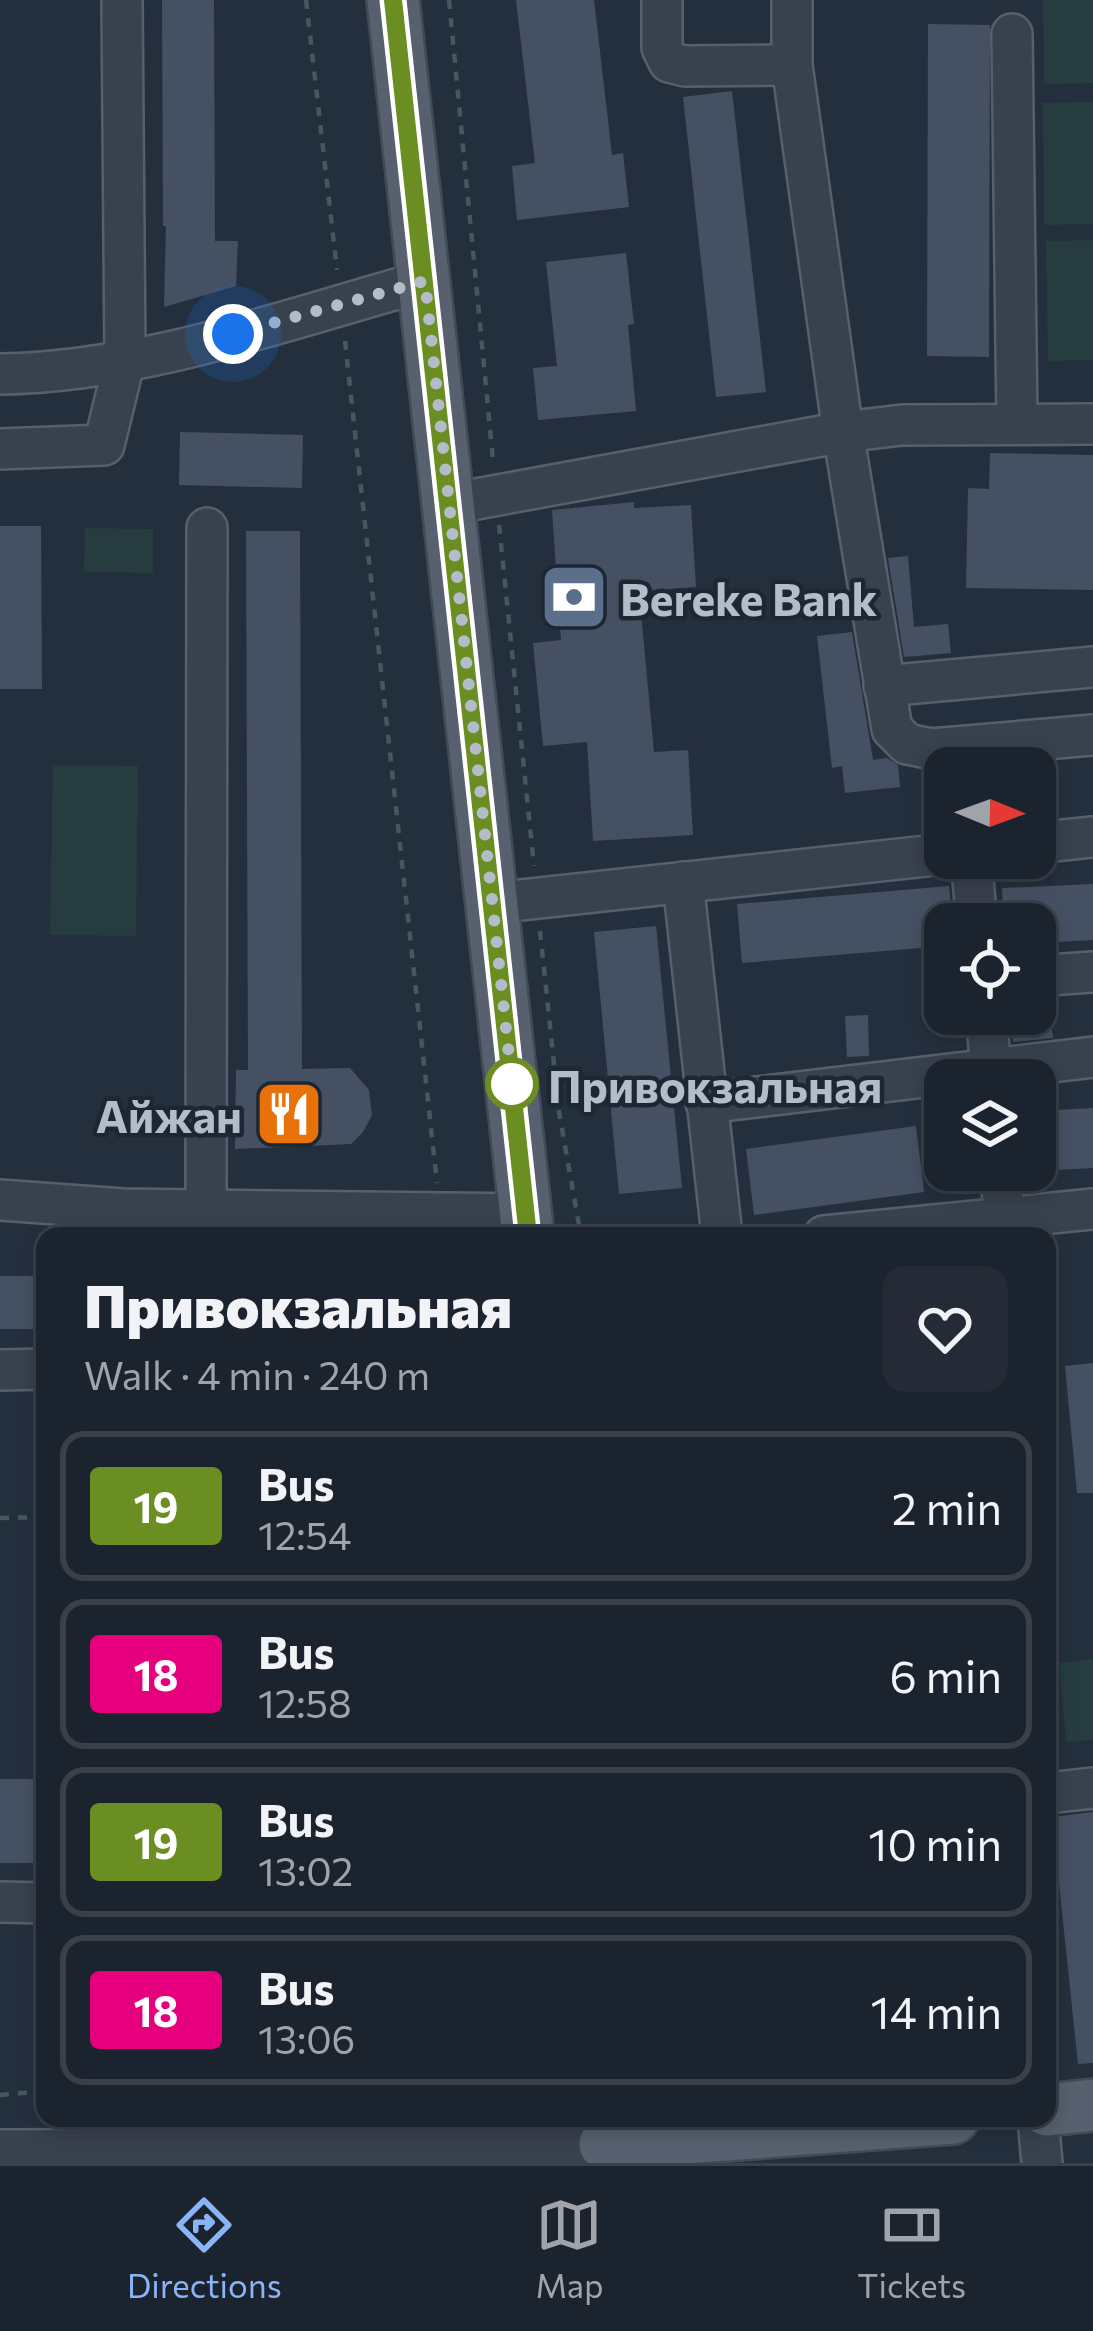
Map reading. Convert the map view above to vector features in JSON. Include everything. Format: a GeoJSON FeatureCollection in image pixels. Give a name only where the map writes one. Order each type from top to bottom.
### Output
{"type":"FeatureCollection","features":[{"type":"Feature","properties":{"kind":"main road"},"geometry":{"type":"LineString","coordinates":[[393,0],[425,281],[473,500],[515,901],[526,1225]]}},
{"type":"Feature","properties":{"kind":"main road"},"geometry":{"type":"LineString","coordinates":[[1056,2109],[1093,2105]]}},
{"type":"Feature","properties":{"kind":"main road"},"geometry":{"type":"LineString","coordinates":[[605,2142],[822,2127]]}},
{"type":"Feature","properties":{"kind":"street"},"geometry":{"type":"LineString","coordinates":[[0,449],[104,445],[125,359],[122,0]]}},
{"type":"Feature","properties":{"kind":"street"},"geometry":{"type":"LineString","coordinates":[[662,0],[662,48],[669,62],[685,66],[792,65]]}},
{"type":"Feature","properties":{"kind":"street"},"geometry":{"type":"LineString","coordinates":[[792,0],[792,65],[843,433],[892,729],[908,745],[932,749],[1093,735]]}},
{"type":"Feature","properties":{"kind":"street"},"geometry":{"type":"LineString","coordinates":[[1012,34],[1017,423]]}},
{"type":"Feature","properties":{"kind":"street"},"geometry":{"type":"LineString","coordinates":[[0,374],[53,374],[197,344],[425,281]]}},
{"type":"Feature","properties":{"kind":"street"},"geometry":{"type":"LineString","coordinates":[[473,500],[902,425],[1093,424]]}},
{"type":"Feature","properties":{"kind":"street"},"geometry":{"type":"LineString","coordinates":[[206,1210],[207,528]]}},
{"type":"Feature","properties":{"kind":"street"},"geometry":{"type":"LineString","coordinates":[[884,686],[1093,667]]}},
{"type":"Feature","properties":{"kind":"street"},"geometry":{"type":"LineString","coordinates":[[1056,841],[1093,837]]}},
{"type":"Feature","properties":{"kind":"street"},"geometry":{"type":"LineString","coordinates":[[515,901],[924,856]]}},
{"type":"Feature","properties":{"kind":"street"},"geometry":{"type":"LineString","coordinates":[[683,882],[721,1227]]}},
{"type":"Feature","properties":{"kind":"street"},"geometry":{"type":"LineString","coordinates":[[1056,975],[1093,972]]}},
{"type":"Feature","properties":{"kind":"street"},"geometry":{"type":"LineString","coordinates":[[1056,1064],[1093,1057]]}},
{"type":"Feature","properties":{"kind":"street"},"geometry":{"type":"LineString","coordinates":[[706,1102],[924,1082]]}},
{"type":"Feature","properties":{"kind":"street"},"geometry":{"type":"LineString","coordinates":[[1002,1191],[1005,1218]]}},
{"type":"Feature","properties":{"kind":"street"},"geometry":{"type":"LineString","coordinates":[[0,1200],[124,1223],[206,1210],[304,1224],[441,1213],[526,1225]]}},
{"type":"Feature","properties":{"kind":"street"},"geometry":{"type":"LineString","coordinates":[[914,1227],[1093,1209]]}},
{"type":"Feature","properties":{"kind":"street"},"geometry":{"type":"LineString","coordinates":[[0,1370],[36,1370]]}},
{"type":"Feature","properties":{"kind":"street"},"geometry":{"type":"LineString","coordinates":[[1056,1792],[1093,1788]]}},
{"type":"Feature","properties":{"kind":"street"},"geometry":{"type":"LineString","coordinates":[[0,1902],[36,1904]]}},
{"type":"Feature","properties":{"kind":"street"},"geometry":{"type":"LineString","coordinates":[[1039,2127],[1042,2163]]}},
{"type":"Feature","properties":{"kind":"street"},"geometry":{"type":"LineString","coordinates":[[0,2150],[71,2134],[311,2145],[605,2142]]}},
{"type":"Feature","properties":{"kind":"path"},"geometry":{"type":"LineString","coordinates":[[306,0],[441,1213]]}},
{"type":"Feature","properties":{"kind":"path"},"geometry":{"type":"LineString","coordinates":[[448,0],[473,500],[515,901],[579,1227]]}},
{"type":"Feature","properties":{"kind":"path"},"geometry":{"type":"LineString","coordinates":[[0,1519],[36,1517]]}},
{"type":"Feature","properties":{"kind":"path"},"geometry":{"type":"LineString","coordinates":[[0,2095],[36,2092]]}},
{"type":"Feature","properties":{"kind":"green space"},"geometry":{"type":"Polygon","coordinates":[[[1043,0],[1093,0],[1093,83],[1044,84],[1043,0]]]}},
{"type":"Feature","properties":{"kind":"green space"},"geometry":{"type":"Polygon","coordinates":[[[1093,102],[1093,224],[1044,225],[1043,103],[1093,102]]]}},
{"type":"Feature","properties":{"kind":"green space"},"geometry":{"type":"Polygon","coordinates":[[[1093,240],[1093,360],[1048,361],[1046,241],[1093,240]]]}},
{"type":"Feature","properties":{"kind":"green space"},"geometry":{"type":"Polygon","coordinates":[[[85,528],[153,529],[153,573],[84,572],[85,528]]]}},
{"type":"Feature","properties":{"kind":"green space"},"geometry":{"type":"Polygon","coordinates":[[[53,765],[138,766],[136,936],[50,935],[53,765]]]}},
{"type":"Feature","properties":{"kind":"green space"},"geometry":{"type":"Polygon","coordinates":[[[1093,1659],[1093,1740],[1066,1742],[1059,1663],[1093,1659]]]}},
{"type":"Feature","properties":{"kind":"building"},"geometry":{"type":"Polygon","coordinates":[[[162,0],[214,0],[215,241],[238,241],[236,286],[164,307],[166,226],[162,0]]]}},
{"type":"Feature","properties":{"kind":"building"},"geometry":{"type":"Polygon","coordinates":[[[516,0],[594,0],[612,155],[623,153],[629,207],[517,220],[512,166],[535,163],[516,0]]]}},
{"type":"Feature","properties":{"kind":"building"},"geometry":{"type":"Polygon","coordinates":[[[928,24],[990,25],[989,357],[927,356],[928,24]]]}},
{"type":"Feature","properties":{"kind":"building"},"geometry":{"type":"Polygon","coordinates":[[[732,91],[766,392],[716,397],[683,97],[732,91]]]}},
{"type":"Feature","properties":{"kind":"building"},"geometry":{"type":"Polygon","coordinates":[[[626,253],[636,411],[538,420],[533,368],[557,366],[546,262],[626,253]]]}},
{"type":"Feature","properties":{"kind":"building"},"geometry":{"type":"Polygon","coordinates":[[[180,432],[303,435],[302,488],[179,485],[180,432]]]}},
{"type":"Feature","properties":{"kind":"building"},"geometry":{"type":"Polygon","coordinates":[[[990,453],[1093,455],[1093,590],[966,588],[968,488],[989,489],[990,453]]]}},
{"type":"Feature","properties":{"kind":"building"},"geometry":{"type":"Polygon","coordinates":[[[634,502],[634,508],[691,505],[696,587],[639,591],[654,752],[688,750],[693,835],[593,841],[587,742],[543,746],[533,643],[561,640],[552,510],[634,502]]]}},
{"type":"Feature","properties":{"kind":"building"},"geometry":{"type":"Polygon","coordinates":[[[0,526],[41,526],[42,689],[0,689],[0,526]]]}},
{"type":"Feature","properties":{"kind":"building"},"geometry":{"type":"Polygon","coordinates":[[[246,531],[300,531],[302,1069],[350,1068],[369,1090],[372,1115],[351,1144],[235,1149],[236,1070],[248,1070],[246,531]]]}},
{"type":"Feature","properties":{"kind":"building"},"geometry":{"type":"Polygon","coordinates":[[[908,556],[914,627],[948,624],[951,653],[904,657],[888,558],[908,556]]]}},
{"type":"Feature","properties":{"kind":"building"},"geometry":{"type":"Polygon","coordinates":[[[852,632],[873,760],[887,758],[898,765],[900,787],[845,793],[842,766],[832,768],[817,636],[852,632]]]}},
{"type":"Feature","properties":{"kind":"building"},"geometry":{"type":"Polygon","coordinates":[[[1093,884],[1093,940],[1056,942],[1056,903],[1003,903],[1002,888],[1093,884]]]}},
{"type":"Feature","properties":{"kind":"building"},"geometry":{"type":"Polygon","coordinates":[[[949,886],[951,903],[924,903],[924,948],[742,963],[737,904],[949,886]]]}},
{"type":"Feature","properties":{"kind":"building"},"geometry":{"type":"Polygon","coordinates":[[[656,926],[682,1188],[619,1194],[594,932],[656,926]]]}},
{"type":"Feature","properties":{"kind":"building"},"geometry":{"type":"Polygon","coordinates":[[[868,1015],[869,1056],[847,1057],[845,1016],[868,1015]]]}},
{"type":"Feature","properties":{"kind":"building"},"geometry":{"type":"Polygon","coordinates":[[[1012,1035],[1053,1035],[1053,1038],[1013,1042],[1012,1035]]]}},
{"type":"Feature","properties":{"kind":"building"},"geometry":{"type":"Polygon","coordinates":[[[1093,1108],[1093,1168],[1056,1170],[1056,1110],[1093,1108]]]}},
{"type":"Feature","properties":{"kind":"building"},"geometry":{"type":"Polygon","coordinates":[[[916,1126],[924,1192],[754,1215],[746,1149],[916,1126]]]}},
{"type":"Feature","properties":{"kind":"building"},"geometry":{"type":"Polygon","coordinates":[[[0,1276],[36,1276],[36,1329],[0,1329],[0,1276]]]}},
{"type":"Feature","properties":{"kind":"building"},"geometry":{"type":"Polygon","coordinates":[[[1093,1363],[1093,1493],[1077,1493],[1065,1366],[1093,1363]]]}},
{"type":"Feature","properties":{"kind":"building"},"geometry":{"type":"Polygon","coordinates":[[[0,1779],[36,1779],[36,1863],[0,1863],[0,1779]]]}},
{"type":"Feature","properties":{"kind":"building"},"geometry":{"type":"Polygon","coordinates":[[[1093,1812],[1093,2063],[1078,2064],[1056,1817],[1093,1812]]]}},
{"type":"Feature","properties":{"kind":"bus line","name":"19"},"geometry":{"type":"LineString","coordinates":[[393,0],[527,1227]]}},
{"type":"Feature","properties":{"kind":"place","name":"Bereke Bank"},"geometry":{"type":"Point","coordinates":[574,597]}},
{"type":"Feature","properties":{"kind":"place","name":"Привокзальная"},"geometry":{"type":"Point","coordinates":[512,1084]}},
{"type":"Feature","properties":{"kind":"place","name":"Айжан"},"geometry":{"type":"Point","coordinates":[289,1114]}},
{"type":"Feature","properties":{"kind":"route"},"geometry":{"type":"LineString","coordinates":[[233,334],[425,281],[512,1084]]}}]}
